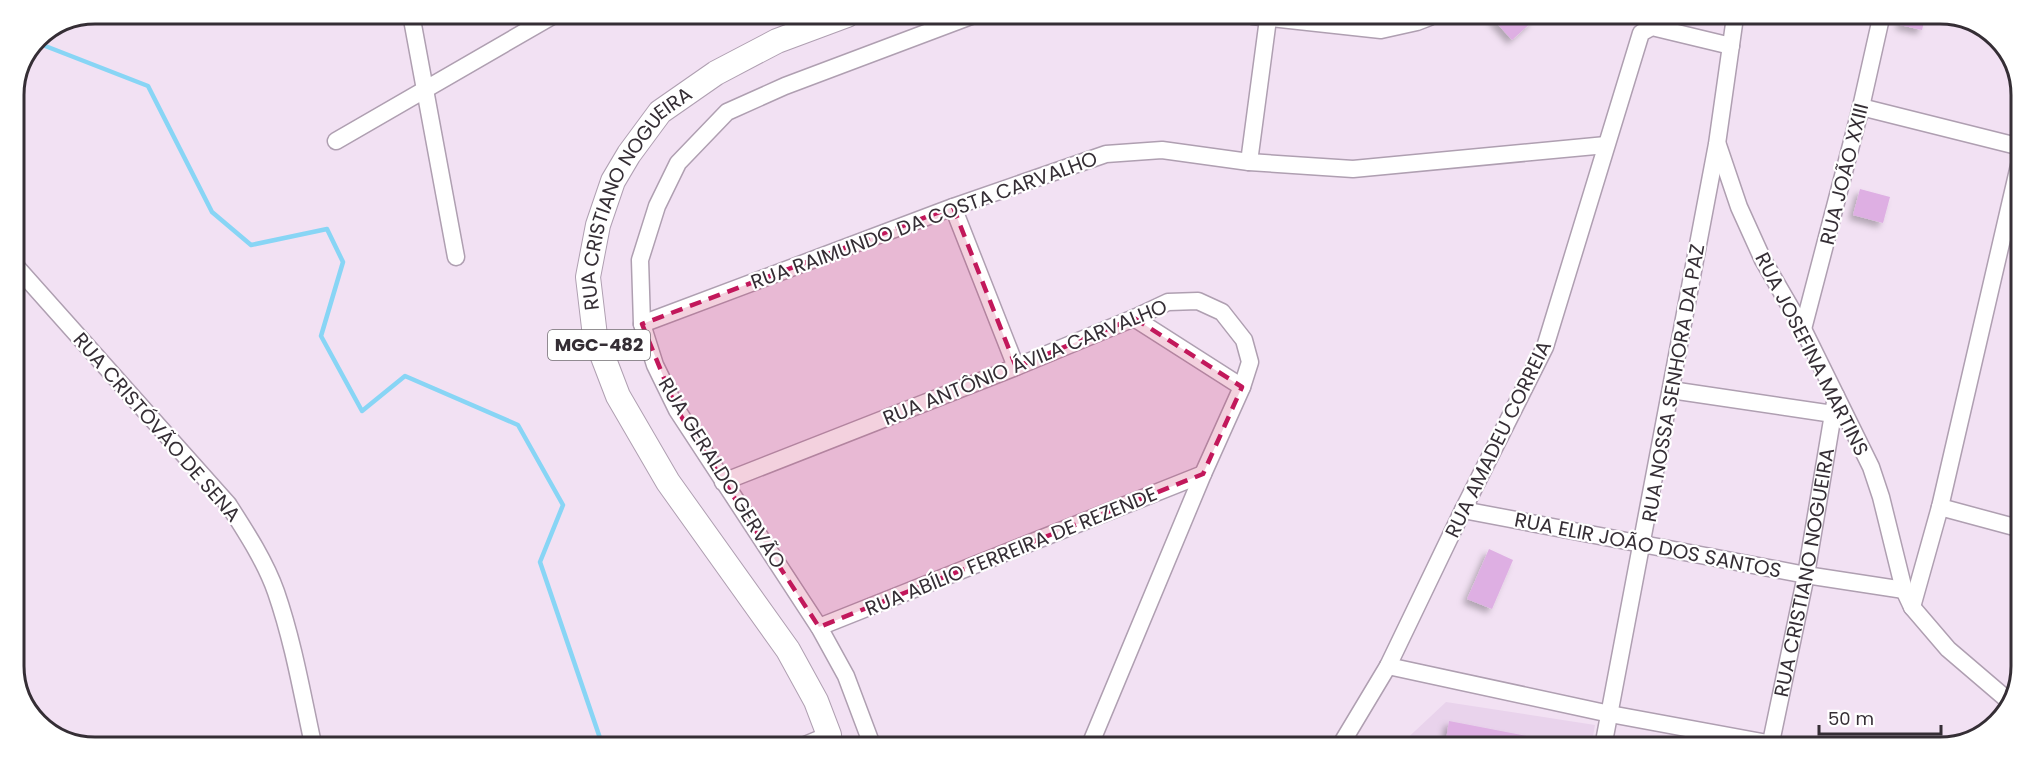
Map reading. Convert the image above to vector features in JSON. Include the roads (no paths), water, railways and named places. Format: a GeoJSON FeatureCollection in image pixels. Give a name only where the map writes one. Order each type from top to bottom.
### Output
{"type":"FeatureCollection","features":[{"type":"Feature","properties":{"kind":"highway","name":"RUA CRISTIANO NOGUEIRA"},"geometry":{"type":"LineString","coordinates":[[823,24],[777,41],[716,73],[660,112],[629,154],[613,181],[598,225],[588,277],[595,336],[618,396],[668,482],[788,650],[816,701],[828,737]]}},
{"type":"Feature","properties":{"kind":"street"},"geometry":{"type":"LineString","coordinates":[[413,24],[456,257]]}},
{"type":"Feature","properties":{"kind":"street"},"geometry":{"type":"LineString","coordinates":[[336,141],[538,24]]}},
{"type":"Feature","properties":{"kind":"street","name":"RUA GERALDO GERVÃO"},"geometry":{"type":"LineString","coordinates":[[869,737],[846,676],[819,627],[677,410],[655,365],[642,324],[640,260],[657,206],[678,163],[727,112],[785,86],[950,24]]}},
{"type":"Feature","properties":{"kind":"street"},"geometry":{"type":"LineString","coordinates":[[1250,162],[1260,24]]}},
{"type":"Feature","properties":{"kind":"street"},"geometry":{"type":"LineString","coordinates":[[1325,24],[1381,30],[1408,24]]}},
{"type":"Feature","properties":{"kind":"street","name":"RUA NOSSA SENHORA DA PAZ"},"geometry":{"type":"LineString","coordinates":[[1605,737],[1717,144],[1734,24]]}},
{"type":"Feature","properties":{"kind":"street","name":"RUA JOÃO XXIII"},"geometry":{"type":"LineString","coordinates":[[1803,329],[1861,107],[1880,24]]}},
{"type":"Feature","properties":{"kind":"street","name":"RUA AMADEU CORREIA"},"geometry":{"type":"LineString","coordinates":[[1345,737],[1388,666],[1545,347],[1641,33],[1652,27],[1731,46]]}},
{"type":"Feature","properties":{"kind":"street"},"geometry":{"type":"LineString","coordinates":[[1861,107],[2011,144]]}},
{"type":"Feature","properties":{"kind":"street","name":"RUA JOSEFINA MARTINS"},"geometry":{"type":"LineString","coordinates":[[1717,144],[1739,207],[1763,260],[1803,329],[1870,467],[1881,498],[1904,590],[1912,607],[1948,649],[2003,696]]}},
{"type":"Feature","properties":{"kind":"street","name":"RUA RAIMUNDO DA COSTA CARVALHO"},"geometry":{"type":"LineString","coordinates":[[642,324],[953,207],[1106,154],[1162,150],[1250,162],[1353,169],[1606,145]]}},
{"type":"Feature","properties":{"kind":"street"},"geometry":{"type":"LineString","coordinates":[[1912,607],[1940,507],[2011,200]]}},
{"type":"Feature","properties":{"kind":"street"},"geometry":{"type":"LineString","coordinates":[[953,207],[1016,367]]}},
{"type":"Feature","properties":{"kind":"street","name":"RUA CRISTÓVÃO DE SENA"},"geometry":{"type":"LineString","coordinates":[[24,275],[228,504],[253,542],[276,591],[311,737]]}},
{"type":"Feature","properties":{"kind":"street","name":"RUA ANTÔNIO ÁVILA CARVALHO"},"geometry":{"type":"LineString","coordinates":[[723,482],[1016,367],[1168,302],[1198,301],[1222,312],[1244,340],[1250,362],[1242,387],[1203,474],[1094,737]]}},
{"type":"Feature","properties":{"kind":"street"},"geometry":{"type":"LineString","coordinates":[[1134,318],[1242,387]]}},
{"type":"Feature","properties":{"kind":"street"},"geometry":{"type":"LineString","coordinates":[[1671,390],[1833,414]]}},
{"type":"Feature","properties":{"kind":"street","name":"RUA CRISTIANO NOGUEIRA"},"geometry":{"type":"LineString","coordinates":[[1772,737],[1806,575],[1836,396]]}},
{"type":"Feature","properties":{"kind":"street","name":"RUA ABÍLIO FERREIRA DE REZENDE"},"geometry":{"type":"LineString","coordinates":[[819,627],[1203,474]]}},
{"type":"Feature","properties":{"kind":"street"},"geometry":{"type":"LineString","coordinates":[[1940,507],[2011,526]]}},
{"type":"Feature","properties":{"kind":"street","name":"RUA ELIR JOÃO DOS SANTOS"},"geometry":{"type":"LineString","coordinates":[[1463,510],[1806,575],[1904,590]]}},
{"type":"Feature","properties":{"kind":"street"},"geometry":{"type":"LineString","coordinates":[[1388,666],[1729,737]]}},
{"type":"Feature","properties":{"kind":"waterway"},"geometry":{"type":"LineString","coordinates":[[44,46],[148,86],[212,212],[251,245],[327,229],[343,262],[321,336],[362,411],[405,376],[518,425],[563,505],[540,562],[600,737]]}}]}
